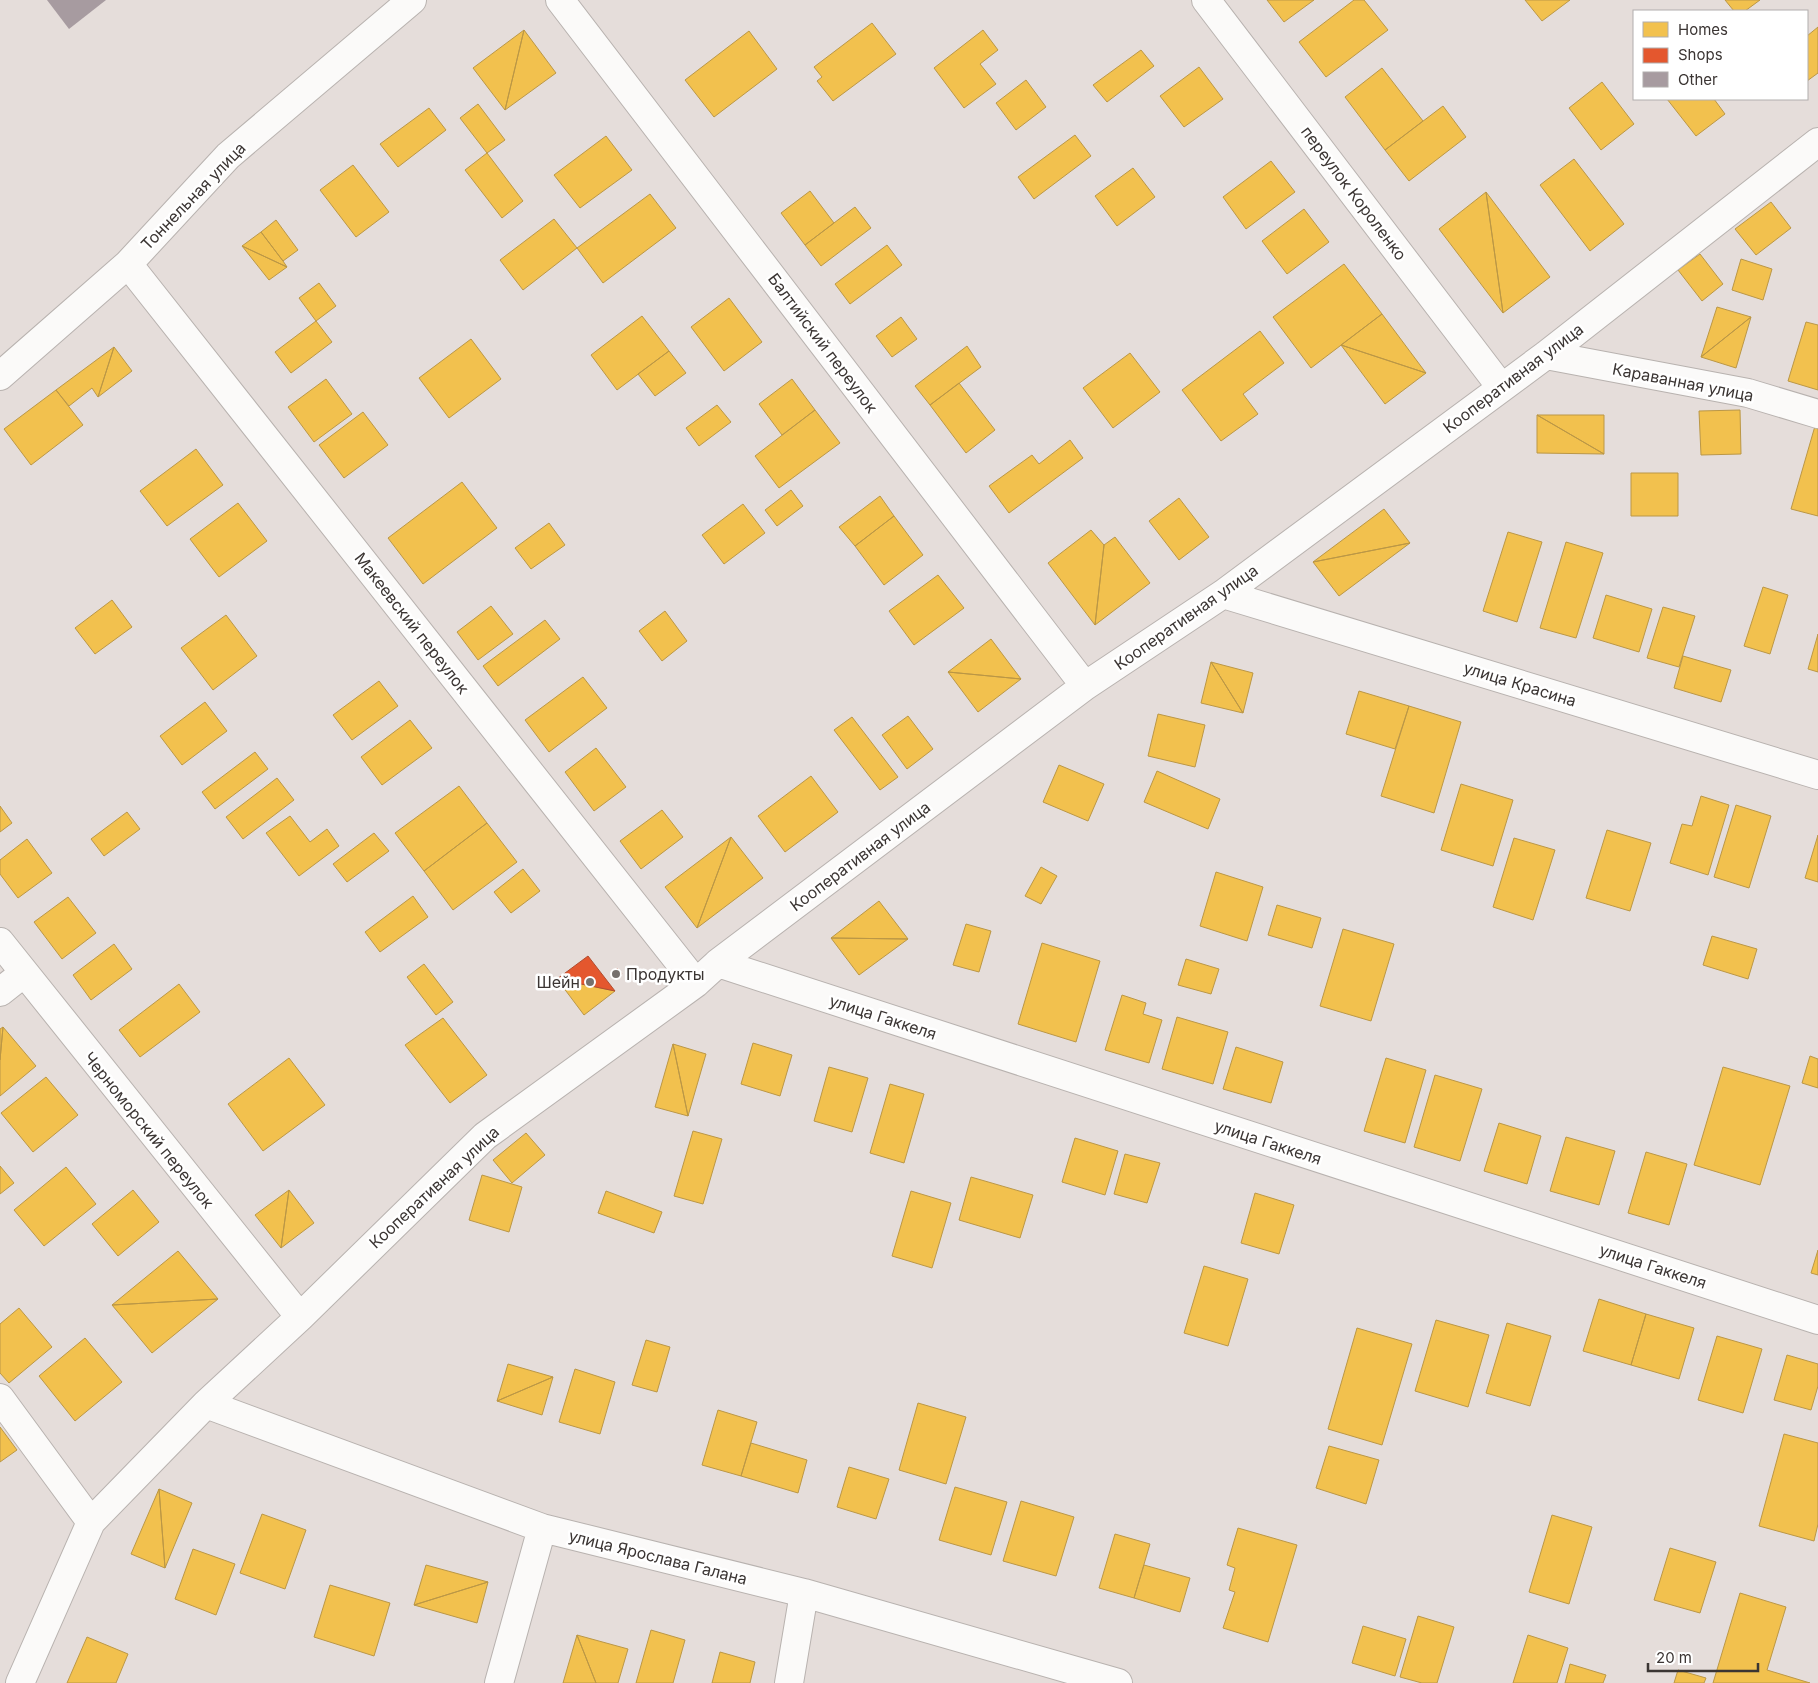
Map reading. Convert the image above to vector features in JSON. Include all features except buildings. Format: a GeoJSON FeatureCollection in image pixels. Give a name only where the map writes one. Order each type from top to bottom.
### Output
{"type":"FeatureCollection","features":[{"type":"Feature","properties":{"kind":"street","name":"Тоннельная улица"},"geometry":{"type":"LineString","coordinates":[[0,376],[128,264],[228,156],[412,0]]}},
{"type":"Feature","properties":{"kind":"street","name":"Балтийский переулок"},"geometry":{"type":"LineString","coordinates":[[560,0],[1085,686]]}},
{"type":"Feature","properties":{"kind":"street","name":"переулок Короленко"},"geometry":{"type":"LineString","coordinates":[[1206,0],[1501,387]]}},
{"type":"Feature","properties":{"kind":"street","name":"Кооперативная улица"},"geometry":{"type":"LineString","coordinates":[[20,1683],[91,1522],[206,1404],[300,1317],[485,1136],[696,983],[718,963],[1085,686],[1222,594],[1546,355],[1818,142]]}},
{"type":"Feature","properties":{"kind":"street","name":"Макеевский переулок"},"geometry":{"type":"LineString","coordinates":[[128,264],[696,983]]}},
{"type":"Feature","properties":{"kind":"street","name":"Караванная улица"},"geometry":{"type":"LineString","coordinates":[[1546,355],[1748,393],[1818,414]]}},
{"type":"Feature","properties":{"kind":"street","name":"улица Красина"},"geometry":{"type":"LineString","coordinates":[[1222,594],[1818,775]]}},
{"type":"Feature","properties":{"kind":"street","name":"Черноморский переулок"},"geometry":{"type":"LineString","coordinates":[[0,942],[300,1317]]}},
{"type":"Feature","properties":{"kind":"street","name":"улица Гаккеля"},"geometry":{"type":"LineString","coordinates":[[718,963],[1818,1320]]}},
{"type":"Feature","properties":{"kind":"street"},"geometry":{"type":"LineString","coordinates":[[0,992],[24,973]]}},
{"type":"Feature","properties":{"kind":"street"},"geometry":{"type":"LineString","coordinates":[[0,1398],[91,1522]]}},
{"type":"Feature","properties":{"kind":"street","name":"улица Ярослава Галана"},"geometry":{"type":"LineString","coordinates":[[206,1404],[542,1528],[804,1593],[1118,1683]]}},
{"type":"Feature","properties":{"kind":"street"},"geometry":{"type":"LineString","coordinates":[[499,1683],[542,1528]]}},
{"type":"Feature","properties":{"kind":"street"},"geometry":{"type":"LineString","coordinates":[[789,1683],[804,1593]]}},
{"type":"Feature","properties":{"kind":"place","name":"Продукты"},"geometry":{"type":"Point","coordinates":[616,974]}},
{"type":"Feature","properties":{"kind":"place","name":"Шейн"},"geometry":{"type":"Point","coordinates":[590,982]}}]}
